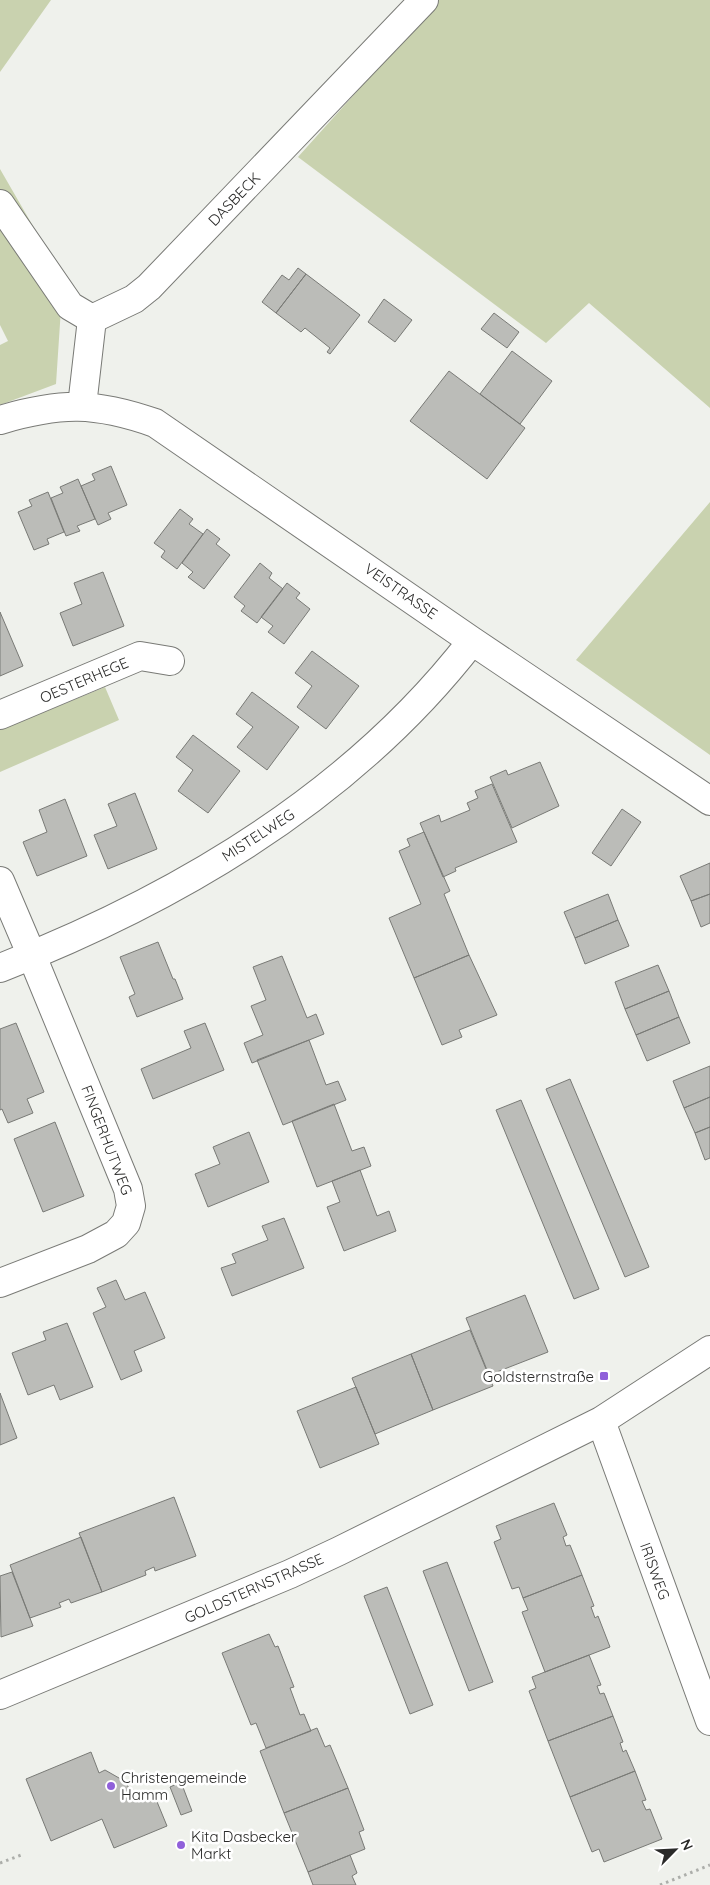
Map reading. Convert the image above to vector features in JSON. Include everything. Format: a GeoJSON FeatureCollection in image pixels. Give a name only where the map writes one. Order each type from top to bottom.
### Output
{"type":"FeatureCollection","features":[{"type":"Feature","properties":{"kind":"street","name":"DASBECK"},"geometry":{"type":"LineString","coordinates":[[92,319],[134,300],[149,287],[424,0]]}},
{"type":"Feature","properties":{"kind":"street"},"geometry":{"type":"LineString","coordinates":[[0,204],[70,306],[92,319],[82,406]]}},
{"type":"Feature","properties":{"kind":"street","name":"VEISTRASSE"},"geometry":{"type":"LineString","coordinates":[[0,420],[39,410],[82,406],[130,414],[155,423],[472,641],[710,801]]}},
{"type":"Feature","properties":{"kind":"street","name":"MISTELWEG"},"geometry":{"type":"LineString","coordinates":[[0,968],[32,956],[151,900],[265,832],[311,799],[367,753],[410,713],[472,641]]}},
{"type":"Feature","properties":{"kind":"street","name":"OESTERHEGE"},"geometry":{"type":"LineString","coordinates":[[0,715],[140,656],[170,662]]}},
{"type":"Feature","properties":{"kind":"street"},"geometry":{"type":"LineString","coordinates":[[0,881],[32,956]]}},
{"type":"Feature","properties":{"kind":"street","name":"FINGERHUTWEG"},"geometry":{"type":"LineString","coordinates":[[0,1283],[88,1249],[116,1234],[126,1223],[131,1206],[128,1189],[32,956]]}},
{"type":"Feature","properties":{"kind":"street","name":"GOLDSTERNSTRASSE"},"geometry":{"type":"LineString","coordinates":[[0,1695],[290,1574],[601,1421],[710,1350]]}},
{"type":"Feature","properties":{"kind":"street","name":"IRISWEG"},"geometry":{"type":"LineString","coordinates":[[601,1421],[710,1721]]}},
{"type":"Feature","properties":{"kind":"path"},"geometry":{"type":"LineString","coordinates":[[0,1863],[24,1854]]}},
{"type":"Feature","properties":{"kind":"path"},"geometry":{"type":"LineString","coordinates":[[660,1885],[710,1865]]}},
{"type":"Feature","properties":{"kind":"green space"},"geometry":{"type":"Polygon","coordinates":[[[0,0],[51,0],[0,72],[0,0]]]}},
{"type":"Feature","properties":{"kind":"green space"},"geometry":{"type":"Polygon","coordinates":[[[439,0],[710,0],[710,408],[589,303],[546,343],[298,157],[439,0]]]}},
{"type":"Feature","properties":{"kind":"green space"},"geometry":{"type":"Polygon","coordinates":[[[0,169],[63,278],[56,384],[0,405],[0,345],[8,341],[0,325],[0,169]]]}},
{"type":"Feature","properties":{"kind":"green space"},"geometry":{"type":"Polygon","coordinates":[[[710,502],[710,755],[576,660],[710,502]]]}},
{"type":"Feature","properties":{"kind":"green space"},"geometry":{"type":"Polygon","coordinates":[[[105,687],[119,720],[0,772],[0,730],[105,687]]]}},
{"type":"Feature","properties":{"kind":"building"},"geometry":{"type":"Polygon","coordinates":[[[298,268],[306,274],[276,313],[262,302],[282,275],[289,280],[298,268]]]}},
{"type":"Feature","properties":{"kind":"building"},"geometry":{"type":"Polygon","coordinates":[[[306,274],[360,315],[330,354],[327,352],[330,348],[305,328],[301,332],[276,313],[306,274]]]}},
{"type":"Feature","properties":{"kind":"building"},"geometry":{"type":"Polygon","coordinates":[[[384,299],[412,320],[395,342],[368,322],[384,299]]]}},
{"type":"Feature","properties":{"kind":"building"},"geometry":{"type":"Polygon","coordinates":[[[494,313],[519,332],[507,348],[481,329],[494,313]]]}},
{"type":"Feature","properties":{"kind":"building"},"geometry":{"type":"Polygon","coordinates":[[[512,351],[552,381],[520,424],[480,394],[512,351]]]}},
{"type":"Feature","properties":{"kind":"building"},"geometry":{"type":"Polygon","coordinates":[[[449,371],[525,428],[487,479],[410,421],[449,371]]]}},
{"type":"Feature","properties":{"kind":"building"},"geometry":{"type":"Polygon","coordinates":[[[111,466],[127,505],[108,513],[111,519],[98,525],[81,486],[95,480],[92,474],[111,466]]]}},
{"type":"Feature","properties":{"kind":"building"},"geometry":{"type":"Polygon","coordinates":[[[78,479],[95,519],[77,526],[80,531],[66,536],[51,498],[63,493],[60,487],[78,479]]]}},
{"type":"Feature","properties":{"kind":"building"},"geometry":{"type":"Polygon","coordinates":[[[48,492],[64,532],[47,539],[49,544],[34,550],[18,512],[32,506],[29,500],[48,492]]]}},
{"type":"Feature","properties":{"kind":"building"},"geometry":{"type":"Polygon","coordinates":[[[180,509],[193,519],[189,524],[203,534],[177,569],[161,557],[165,551],[154,543],[180,509]]]}},
{"type":"Feature","properties":{"kind":"building"},"geometry":{"type":"Polygon","coordinates":[[[207,529],[220,539],[216,544],[230,555],[204,589],[188,577],[193,572],[182,563],[207,529]]]}},
{"type":"Feature","properties":{"kind":"building"},"geometry":{"type":"Polygon","coordinates":[[[260,563],[272,573],[269,578],[283,589],[257,623],[241,611],[245,606],[234,597],[260,563]]]}},
{"type":"Feature","properties":{"kind":"building"},"geometry":{"type":"Polygon","coordinates":[[[103,572],[124,626],[73,646],[60,613],[82,604],[74,583],[103,572]]]}},
{"type":"Feature","properties":{"kind":"building"},"geometry":{"type":"Polygon","coordinates":[[[287,583],[300,593],[296,598],[310,609],[284,644],[268,632],[273,626],[261,617],[287,583]]]}},
{"type":"Feature","properties":{"kind":"building"},"geometry":{"type":"Polygon","coordinates":[[[0,612],[23,666],[0,676],[0,612]]]}},
{"type":"Feature","properties":{"kind":"building"},"geometry":{"type":"Polygon","coordinates":[[[312,651],[359,686],[326,729],[297,707],[312,686],[295,673],[312,651]]]}},
{"type":"Feature","properties":{"kind":"building"},"geometry":{"type":"Polygon","coordinates":[[[252,692],[299,727],[267,770],[237,747],[253,727],[236,714],[252,692]]]}},
{"type":"Feature","properties":{"kind":"building"},"geometry":{"type":"Polygon","coordinates":[[[193,735],[240,771],[208,813],[178,791],[193,770],[176,757],[193,735]]]}},
{"type":"Feature","properties":{"kind":"building"},"geometry":{"type":"Polygon","coordinates":[[[540,762],[559,806],[512,828],[490,777],[506,770],[508,775],[540,762]]]}},
{"type":"Feature","properties":{"kind":"building"},"geometry":{"type":"Polygon","coordinates":[[[492,784],[517,842],[455,868],[456,871],[443,877],[420,823],[439,815],[441,822],[470,810],[467,803],[478,798],[475,791],[492,784]]]}},
{"type":"Feature","properties":{"kind":"building"},"geometry":{"type":"Polygon","coordinates":[[[135,793],[157,849],[108,869],[94,835],[117,826],[108,804],[135,793]]]}},
{"type":"Feature","properties":{"kind":"building"},"geometry":{"type":"Polygon","coordinates":[[[65,799],[87,856],[37,876],[23,842],[47,832],[39,810],[65,799]]]}},
{"type":"Feature","properties":{"kind":"building"},"geometry":{"type":"Polygon","coordinates":[[[622,809],[641,822],[611,866],[592,853],[622,809]]]}},
{"type":"Feature","properties":{"kind":"building"},"geometry":{"type":"Polygon","coordinates":[[[424,832],[450,891],[444,894],[469,955],[414,978],[389,918],[421,904],[399,851],[410,846],[407,839],[424,832]]]}},
{"type":"Feature","properties":{"kind":"building"},"geometry":{"type":"Polygon","coordinates":[[[710,863],[710,894],[691,901],[680,876],[710,863]]]}},
{"type":"Feature","properties":{"kind":"building"},"geometry":{"type":"Polygon","coordinates":[[[608,894],[618,920],[575,938],[564,912],[608,894]]]}},
{"type":"Feature","properties":{"kind":"building"},"geometry":{"type":"Polygon","coordinates":[[[710,894],[710,923],[701,927],[691,901],[710,894]]]}},
{"type":"Feature","properties":{"kind":"building"},"geometry":{"type":"Polygon","coordinates":[[[618,920],[629,946],[585,964],[575,938],[618,920]]]}},
{"type":"Feature","properties":{"kind":"building"},"geometry":{"type":"Polygon","coordinates":[[[158,942],[183,999],[137,1017],[129,997],[135,994],[120,957],[158,942]]]}},
{"type":"Feature","properties":{"kind":"building"},"geometry":{"type":"Polygon","coordinates":[[[469,955],[497,1015],[459,1030],[462,1037],[442,1045],[414,978],[469,955]]]}},
{"type":"Feature","properties":{"kind":"building"},"geometry":{"type":"Polygon","coordinates":[[[282,956],[307,1018],[316,1014],[324,1034],[252,1063],[244,1043],[263,1035],[251,1006],[266,1000],[253,967],[282,956]]]}},
{"type":"Feature","properties":{"kind":"building"},"geometry":{"type":"Polygon","coordinates":[[[658,965],[669,991],[625,1009],[615,982],[658,965]]]}},
{"type":"Feature","properties":{"kind":"building"},"geometry":{"type":"Polygon","coordinates":[[[669,991],[679,1017],[636,1035],[625,1009],[669,991]]]}},
{"type":"Feature","properties":{"kind":"building"},"geometry":{"type":"Polygon","coordinates":[[[679,1017],[690,1043],[647,1061],[636,1035],[679,1017]]]}},
{"type":"Feature","properties":{"kind":"building"},"geometry":{"type":"Polygon","coordinates":[[[16,1023],[44,1092],[27,1099],[33,1113],[8,1123],[2,1109],[0,1110],[0,1029],[16,1023]]]}},
{"type":"Feature","properties":{"kind":"building"},"geometry":{"type":"Polygon","coordinates":[[[205,1023],[224,1070],[153,1099],[141,1069],[191,1048],[184,1031],[205,1023]]]}},
{"type":"Feature","properties":{"kind":"building"},"geometry":{"type":"Polygon","coordinates":[[[309,1040],[326,1085],[338,1081],[346,1100],[283,1125],[257,1060],[309,1040]]]}},
{"type":"Feature","properties":{"kind":"building"},"geometry":{"type":"Polygon","coordinates":[[[710,1066],[710,1097],[684,1108],[673,1081],[710,1066]]]}},
{"type":"Feature","properties":{"kind":"building"},"geometry":{"type":"Polygon","coordinates":[[[570,1079],[649,1267],[625,1277],[546,1089],[570,1079]]]}},
{"type":"Feature","properties":{"kind":"building"},"geometry":{"type":"Polygon","coordinates":[[[710,1097],[710,1127],[695,1133],[684,1108],[710,1097]]]}},
{"type":"Feature","properties":{"kind":"building"},"geometry":{"type":"Polygon","coordinates":[[[521,1100],[599,1289],[574,1299],[496,1110],[521,1100]]]}},
{"type":"Feature","properties":{"kind":"building"},"geometry":{"type":"Polygon","coordinates":[[[334,1104],[352,1151],[364,1147],[371,1166],[317,1187],[292,1121],[334,1104]]]}},
{"type":"Feature","properties":{"kind":"building"},"geometry":{"type":"Polygon","coordinates":[[[55,1122],[84,1196],[43,1212],[14,1139],[55,1122]]]}},
{"type":"Feature","properties":{"kind":"building"},"geometry":{"type":"Polygon","coordinates":[[[710,1127],[710,1158],[705,1160],[695,1133],[710,1127]]]}},
{"type":"Feature","properties":{"kind":"building"},"geometry":{"type":"Polygon","coordinates":[[[249,1132],[269,1182],[208,1207],[195,1174],[220,1164],[213,1147],[249,1132]]]}},
{"type":"Feature","properties":{"kind":"building"},"geometry":{"type":"Polygon","coordinates":[[[360,1170],[377,1216],[389,1211],[396,1231],[344,1251],[327,1207],[340,1202],[332,1181],[360,1170]]]}},
{"type":"Feature","properties":{"kind":"building"},"geometry":{"type":"Polygon","coordinates":[[[284,1218],[304,1268],[232,1296],[221,1268],[236,1263],[232,1254],[268,1240],[262,1226],[284,1218]]]}},
{"type":"Feature","properties":{"kind":"building"},"geometry":{"type":"Polygon","coordinates":[[[116,1280],[125,1300],[145,1292],[165,1338],[134,1351],[142,1371],[121,1380],[93,1313],[106,1307],[97,1288],[116,1280]]]}},
{"type":"Feature","properties":{"kind":"building"},"geometry":{"type":"Polygon","coordinates":[[[525,1295],[548,1352],[489,1375],[466,1318],[525,1295]]]}},
{"type":"Feature","properties":{"kind":"building"},"geometry":{"type":"Polygon","coordinates":[[[67,1323],[93,1387],[60,1400],[54,1385],[28,1395],[12,1353],[46,1340],[43,1332],[67,1323]]]}},
{"type":"Feature","properties":{"kind":"building"},"geometry":{"type":"Polygon","coordinates":[[[470,1330],[493,1386],[433,1410],[411,1354],[470,1330]]]}},
{"type":"Feature","properties":{"kind":"building"},"geometry":{"type":"Polygon","coordinates":[[[411,1354],[433,1410],[375,1434],[352,1378],[411,1354]]]}},
{"type":"Feature","properties":{"kind":"building"},"geometry":{"type":"Polygon","coordinates":[[[356,1387],[379,1444],[320,1468],[297,1411],[356,1387]]]}},
{"type":"Feature","properties":{"kind":"building"},"geometry":{"type":"Polygon","coordinates":[[[0,1393],[17,1438],[0,1445],[0,1393]]]}},
{"type":"Feature","properties":{"kind":"building"},"geometry":{"type":"Polygon","coordinates":[[[174,1497],[196,1556],[155,1571],[154,1567],[145,1571],[146,1575],[102,1592],[79,1533],[174,1497]]]}},
{"type":"Feature","properties":{"kind":"building"},"geometry":{"type":"Polygon","coordinates":[[[554,1503],[567,1535],[563,1537],[566,1546],[570,1545],[582,1575],[523,1598],[519,1587],[512,1589],[494,1542],[501,1539],[496,1526],[554,1503]]]}},
{"type":"Feature","properties":{"kind":"building"},"geometry":{"type":"Polygon","coordinates":[[[81,1537],[102,1592],[71,1603],[69,1599],[59,1603],[61,1607],[30,1618],[10,1565],[81,1537]]]}},
{"type":"Feature","properties":{"kind":"building"},"geometry":{"type":"Polygon","coordinates":[[[447,1562],[493,1682],[469,1691],[423,1571],[447,1562]]]}},
{"type":"Feature","properties":{"kind":"building"},"geometry":{"type":"Polygon","coordinates":[[[12,1572],[33,1626],[1,1637],[0,1576],[12,1572]]]}},
{"type":"Feature","properties":{"kind":"building"},"geometry":{"type":"Polygon","coordinates":[[[582,1575],[594,1606],[591,1607],[595,1618],[598,1616],[610,1647],[545,1672],[522,1612],[528,1610],[523,1598],[582,1575]]]}},
{"type":"Feature","properties":{"kind":"building"},"geometry":{"type":"Polygon","coordinates":[[[387,1587],[433,1705],[410,1714],[364,1596],[387,1587]]]}},
{"type":"Feature","properties":{"kind":"building"},"geometry":{"type":"Polygon","coordinates":[[[269,1634],[275,1647],[278,1646],[294,1687],[290,1688],[300,1715],[304,1714],[311,1731],[266,1748],[256,1723],[251,1725],[222,1653],[269,1634]]]}},
{"type":"Feature","properties":{"kind":"building"},"geometry":{"type":"Polygon","coordinates":[[[589,1655],[601,1685],[597,1686],[600,1694],[604,1693],[613,1716],[548,1741],[529,1691],[536,1688],[532,1677],[589,1655]]]}},
{"type":"Feature","properties":{"kind":"building"},"geometry":{"type":"Polygon","coordinates":[[[613,1716],[623,1742],[620,1743],[623,1752],[626,1750],[635,1771],[570,1797],[548,1741],[613,1716]]]}},
{"type":"Feature","properties":{"kind":"building"},"geometry":{"type":"Polygon","coordinates":[[[317,1728],[325,1747],[330,1745],[348,1788],[284,1813],[260,1751],[317,1728]]]}},
{"type":"Feature","properties":{"kind":"building"},"geometry":{"type":"Polygon","coordinates":[[[91,1752],[99,1773],[105,1770],[126,1782],[134,1800],[153,1792],[167,1826],[114,1848],[102,1819],[51,1841],[26,1779],[91,1752]]]}},
{"type":"Feature","properties":{"kind":"building"},"geometry":{"type":"Polygon","coordinates":[[[635,1771],[646,1800],[642,1801],[646,1810],[650,1809],[662,1839],[604,1862],[599,1849],[592,1852],[570,1797],[635,1771]]]}},
{"type":"Feature","properties":{"kind":"building"},"geometry":{"type":"Polygon","coordinates":[[[181,1782],[192,1811],[181,1815],[170,1787],[181,1782]]]}},
{"type":"Feature","properties":{"kind":"building"},"geometry":{"type":"Polygon","coordinates":[[[348,1788],[364,1830],[359,1832],[365,1849],[308,1872],[284,1813],[348,1788]]]}},
{"type":"Feature","properties":{"kind":"building"},"geometry":{"type":"Polygon","coordinates":[[[350,1855],[357,1873],[352,1876],[356,1885],[313,1885],[308,1872],[350,1855]]]}},
{"type":"Feature","properties":{"kind":"place","name":"Goldsternstraße"},"geometry":{"type":"Point","coordinates":[604,1376]}},
{"type":"Feature","properties":{"kind":"place","name":"Christengemeinde Hamm"},"geometry":{"type":"Point","coordinates":[111,1786]}},
{"type":"Feature","properties":{"kind":"place","name":"Kita Dasbecker Markt"},"geometry":{"type":"Point","coordinates":[181,1845]}}]}
